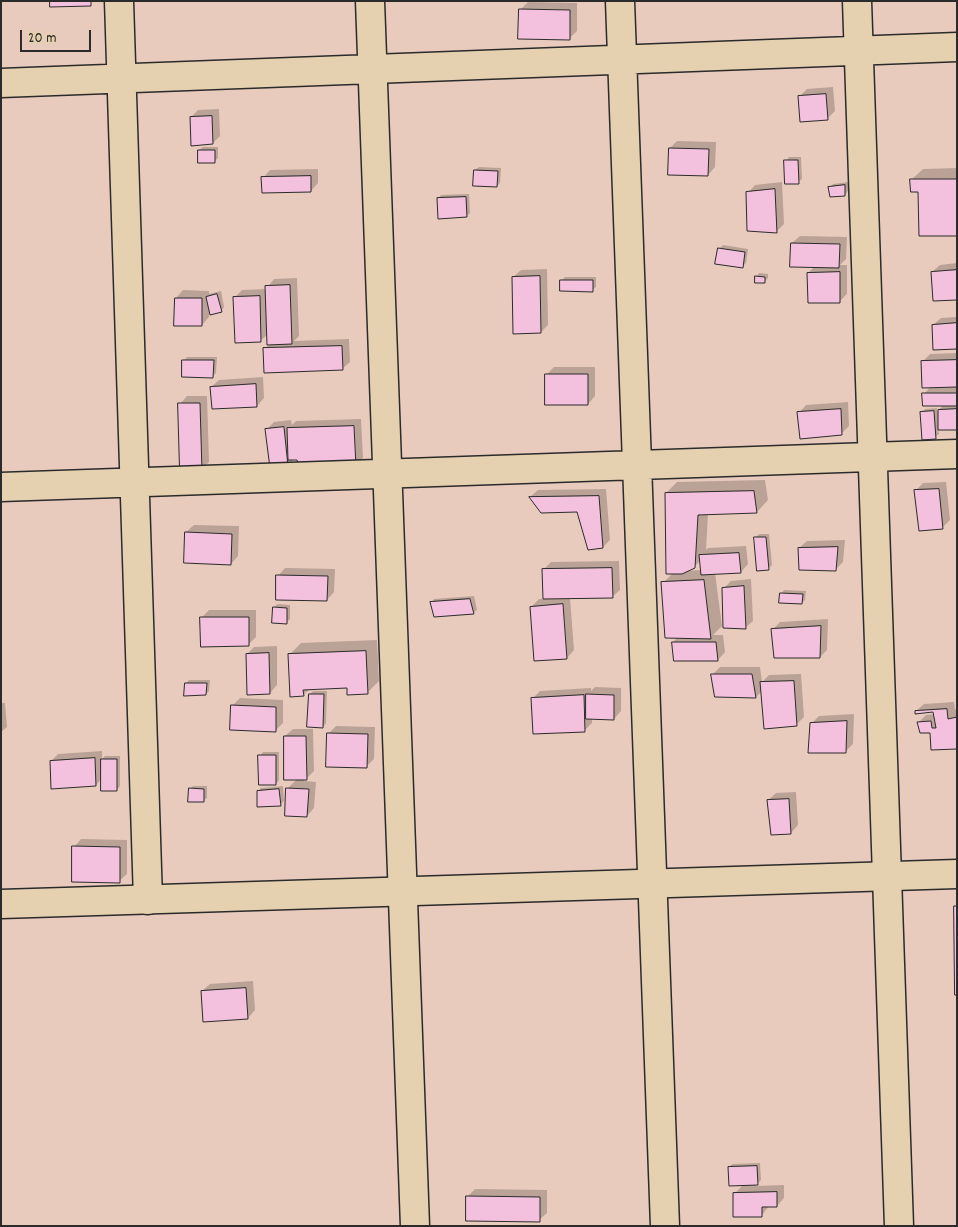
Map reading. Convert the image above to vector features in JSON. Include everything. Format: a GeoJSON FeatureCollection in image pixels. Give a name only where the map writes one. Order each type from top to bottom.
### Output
{"type":"FeatureCollection","features":[{"type":"Feature","properties":{"kind":"street"},"geometry":{"type":"LineString","coordinates":[[119,1],[148,900]]}},
{"type":"Feature","properties":{"kind":"street"},"geometry":{"type":"LineString","coordinates":[[370,1],[415,1226]]}},
{"type":"Feature","properties":{"kind":"street"},"geometry":{"type":"LineString","coordinates":[[620,1],[665,1226]]}},
{"type":"Feature","properties":{"kind":"street"},"geometry":{"type":"LineString","coordinates":[[857,1],[871,457],[899,1226]]}},
{"type":"Feature","properties":{"kind":"street"},"geometry":{"type":"LineString","coordinates":[[1,83],[957,47]]}},
{"type":"Feature","properties":{"kind":"street"},"geometry":{"type":"LineString","coordinates":[[1,487],[957,454]]}},
{"type":"Feature","properties":{"kind":"street"},"geometry":{"type":"LineString","coordinates":[[1,904],[957,874]]}},
{"type":"Feature","properties":{"kind":"building"},"geometry":{"type":"Polygon","coordinates":[[[50,1],[91,1],[91,6],[50,7],[50,1]]]}},
{"type":"Feature","properties":{"kind":"building"},"geometry":{"type":"Polygon","coordinates":[[[519,9],[570,10],[570,40],[518,39],[519,9]]]}},
{"type":"Feature","properties":{"kind":"building"},"geometry":{"type":"Polygon","coordinates":[[[826,94],[828,120],[800,122],[798,96],[826,94]]]}},
{"type":"Feature","properties":{"kind":"building"},"geometry":{"type":"Polygon","coordinates":[[[212,116],[213,144],[191,146],[190,117],[212,116]]]}},
{"type":"Feature","properties":{"kind":"building"},"geometry":{"type":"Polygon","coordinates":[[[669,148],[709,149],[708,176],[668,175],[669,148]]]}},
{"type":"Feature","properties":{"kind":"building"},"geometry":{"type":"Polygon","coordinates":[[[198,150],[215,150],[215,163],[198,163],[198,150]]]}},
{"type":"Feature","properties":{"kind":"building"},"geometry":{"type":"Polygon","coordinates":[[[784,160],[798,160],[799,184],[785,184],[784,160]]]}},
{"type":"Feature","properties":{"kind":"building"},"geometry":{"type":"Polygon","coordinates":[[[474,170],[498,171],[497,187],[473,186],[474,170]]]}},
{"type":"Feature","properties":{"kind":"building"},"geometry":{"type":"Polygon","coordinates":[[[311,176],[311,192],[262,193],[261,177],[311,176]]]}},
{"type":"Feature","properties":{"kind":"building"},"geometry":{"type":"Polygon","coordinates":[[[910,179],[957,179],[957,236],[919,236],[918,192],[911,192],[910,179]]]}},
{"type":"Feature","properties":{"kind":"building"},"geometry":{"type":"Polygon","coordinates":[[[845,185],[845,196],[830,197],[828,187],[845,185]]]}},
{"type":"Feature","properties":{"kind":"building"},"geometry":{"type":"Polygon","coordinates":[[[775,189],[777,233],[747,231],[746,192],[775,189]]]}},
{"type":"Feature","properties":{"kind":"building"},"geometry":{"type":"Polygon","coordinates":[[[466,197],[467,217],[438,219],[437,198],[466,197]]]}},
{"type":"Feature","properties":{"kind":"building"},"geometry":{"type":"Polygon","coordinates":[[[791,243],[840,244],[839,268],[790,267],[791,243]]]}},
{"type":"Feature","properties":{"kind":"building"},"geometry":{"type":"Polygon","coordinates":[[[718,248],[745,252],[743,268],[715,264],[718,248]]]}},
{"type":"Feature","properties":{"kind":"building"},"geometry":{"type":"Polygon","coordinates":[[[957,270],[957,300],[933,301],[931,272],[957,270]]]}},
{"type":"Feature","properties":{"kind":"building"},"geometry":{"type":"Polygon","coordinates":[[[840,272],[840,303],[808,303],[807,273],[840,272]]]}},
{"type":"Feature","properties":{"kind":"building"},"geometry":{"type":"Polygon","coordinates":[[[540,276],[541,333],[513,334],[512,277],[540,276]]]}},
{"type":"Feature","properties":{"kind":"building"},"geometry":{"type":"Polygon","coordinates":[[[755,276],[765,277],[765,283],[755,283],[755,276]]]}},
{"type":"Feature","properties":{"kind":"building"},"geometry":{"type":"Polygon","coordinates":[[[560,280],[593,280],[593,292],[560,291],[560,280]]]}},
{"type":"Feature","properties":{"kind":"building"},"geometry":{"type":"Polygon","coordinates":[[[290,285],[292,344],[267,345],[265,286],[290,285]]]}},
{"type":"Feature","properties":{"kind":"building"},"geometry":{"type":"Polygon","coordinates":[[[217,294],[222,312],[210,315],[206,297],[217,294]]]}},
{"type":"Feature","properties":{"kind":"building"},"geometry":{"type":"Polygon","coordinates":[[[260,296],[261,342],[235,343],[233,297],[260,296]]]}},
{"type":"Feature","properties":{"kind":"building"},"geometry":{"type":"Polygon","coordinates":[[[175,298],[202,298],[202,326],[174,326],[175,298]]]}},
{"type":"Feature","properties":{"kind":"building"},"geometry":{"type":"Polygon","coordinates":[[[957,323],[957,349],[933,350],[932,325],[957,323]]]}},
{"type":"Feature","properties":{"kind":"building"},"geometry":{"type":"Polygon","coordinates":[[[342,346],[343,370],[264,373],[263,348],[342,346]]]}},
{"type":"Feature","properties":{"kind":"building"},"geometry":{"type":"Polygon","coordinates":[[[182,360],[214,360],[213,378],[182,377],[182,360]]]}},
{"type":"Feature","properties":{"kind":"building"},"geometry":{"type":"Polygon","coordinates":[[[957,360],[957,387],[922,388],[921,361],[957,360]]]}},
{"type":"Feature","properties":{"kind":"building"},"geometry":{"type":"Polygon","coordinates":[[[545,374],[588,374],[588,405],[545,405],[545,374]]]}},
{"type":"Feature","properties":{"kind":"building"},"geometry":{"type":"Polygon","coordinates":[[[256,384],[257,407],[212,409],[210,387],[256,384]]]}},
{"type":"Feature","properties":{"kind":"building"},"geometry":{"type":"Polygon","coordinates":[[[922,393],[957,393],[957,406],[923,406],[922,393]]]}},
{"type":"Feature","properties":{"kind":"building"},"geometry":{"type":"Polygon","coordinates":[[[178,403],[200,403],[202,471],[180,471],[178,403]]]}},
{"type":"Feature","properties":{"kind":"building"},"geometry":{"type":"Polygon","coordinates":[[[841,409],[842,435],[800,439],[797,412],[841,409]]]}},
{"type":"Feature","properties":{"kind":"building"},"geometry":{"type":"Polygon","coordinates":[[[957,409],[957,430],[938,430],[938,410],[957,409]]]}},
{"type":"Feature","properties":{"kind":"building"},"geometry":{"type":"Polygon","coordinates":[[[934,411],[936,439],[922,440],[920,412],[934,411]]]}},
{"type":"Feature","properties":{"kind":"building"},"geometry":{"type":"Polygon","coordinates":[[[354,426],[356,467],[341,468],[340,461],[298,463],[297,460],[288,460],[287,428],[354,426]]]}},
{"type":"Feature","properties":{"kind":"building"},"geometry":{"type":"Polygon","coordinates":[[[284,427],[288,466],[270,468],[265,429],[284,427]]]}},
{"type":"Feature","properties":{"kind":"building"},"geometry":{"type":"Polygon","coordinates":[[[939,489],[943,529],[919,531],[914,490],[939,489]]]}},
{"type":"Feature","properties":{"kind":"building"},"geometry":{"type":"Polygon","coordinates":[[[754,491],[757,513],[698,515],[695,568],[682,574],[666,574],[665,493],[754,491]]]}},
{"type":"Feature","properties":{"kind":"building"},"geometry":{"type":"Polygon","coordinates":[[[599,496],[603,548],[588,550],[577,512],[541,513],[529,497],[599,496]]]}},
{"type":"Feature","properties":{"kind":"building"},"geometry":{"type":"Polygon","coordinates":[[[185,532],[232,534],[231,565],[184,563],[185,532]]]}},
{"type":"Feature","properties":{"kind":"building"},"geometry":{"type":"Polygon","coordinates":[[[754,537],[766,537],[769,570],[757,571],[754,537]]]}},
{"type":"Feature","properties":{"kind":"building"},"geometry":{"type":"Polygon","coordinates":[[[838,547],[836,571],[799,570],[798,548],[838,547]]]}},
{"type":"Feature","properties":{"kind":"building"},"geometry":{"type":"Polygon","coordinates":[[[739,553],[741,573],[701,575],[699,555],[739,553]]]}},
{"type":"Feature","properties":{"kind":"building"},"geometry":{"type":"Polygon","coordinates":[[[612,568],[613,598],[543,599],[542,569],[612,568]]]}},
{"type":"Feature","properties":{"kind":"building"},"geometry":{"type":"Polygon","coordinates":[[[276,575],[328,576],[327,601],[276,600],[276,575]]]}},
{"type":"Feature","properties":{"kind":"building"},"geometry":{"type":"Polygon","coordinates":[[[704,580],[711,639],[665,638],[661,582],[704,580]]]}},
{"type":"Feature","properties":{"kind":"building"},"geometry":{"type":"Polygon","coordinates":[[[744,586],[746,629],[723,628],[722,588],[744,586]]]}},
{"type":"Feature","properties":{"kind":"building"},"geometry":{"type":"Polygon","coordinates":[[[780,593],[803,594],[802,604],[779,603],[780,593]]]}},
{"type":"Feature","properties":{"kind":"building"},"geometry":{"type":"Polygon","coordinates":[[[470,599],[474,614],[434,617],[430,602],[470,599]]]}},
{"type":"Feature","properties":{"kind":"building"},"geometry":{"type":"Polygon","coordinates":[[[563,604],[567,659],[534,661],[530,607],[563,604]]]}},
{"type":"Feature","properties":{"kind":"building"},"geometry":{"type":"Polygon","coordinates":[[[273,607],[287,608],[287,624],[272,623],[273,607]]]}},
{"type":"Feature","properties":{"kind":"building"},"geometry":{"type":"Polygon","coordinates":[[[200,617],[249,617],[249,646],[201,647],[200,617]]]}},
{"type":"Feature","properties":{"kind":"building"},"geometry":{"type":"Polygon","coordinates":[[[821,626],[820,658],[774,658],[771,629],[821,626]]]}},
{"type":"Feature","properties":{"kind":"building"},"geometry":{"type":"Polygon","coordinates":[[[672,642],[716,642],[718,661],[674,661],[672,642]]]}},
{"type":"Feature","properties":{"kind":"building"},"geometry":{"type":"Polygon","coordinates":[[[366,651],[368,694],[347,695],[347,688],[303,690],[304,696],[290,697],[288,654],[366,651]]]}},
{"type":"Feature","properties":{"kind":"building"},"geometry":{"type":"Polygon","coordinates":[[[269,653],[270,694],[247,695],[246,654],[269,653]]]}},
{"type":"Feature","properties":{"kind":"building"},"geometry":{"type":"Polygon","coordinates":[[[711,674],[752,674],[756,698],[715,697],[711,674]]]}},
{"type":"Feature","properties":{"kind":"building"},"geometry":{"type":"Polygon","coordinates":[[[794,681],[797,726],[764,729],[760,682],[794,681]]]}},
{"type":"Feature","properties":{"kind":"building"},"geometry":{"type":"Polygon","coordinates":[[[185,683],[207,683],[206,695],[184,696],[185,683]]]}},
{"type":"Feature","properties":{"kind":"building"},"geometry":{"type":"Polygon","coordinates":[[[309,694],[324,694],[323,728],[307,727],[309,694]]]}},
{"type":"Feature","properties":{"kind":"building"},"geometry":{"type":"Polygon","coordinates":[[[586,694],[614,695],[614,720],[586,719],[586,694]]]}},
{"type":"Feature","properties":{"kind":"building"},"geometry":{"type":"Polygon","coordinates":[[[584,695],[585,732],[533,734],[531,698],[584,695]]]}},
{"type":"Feature","properties":{"kind":"building"},"geometry":{"type":"Polygon","coordinates":[[[231,705],[276,707],[276,732],[230,730],[231,705]]]}},
{"type":"Feature","properties":{"kind":"building"},"geometry":{"type":"Polygon","coordinates":[[[947,709],[948,719],[957,717],[957,749],[931,750],[930,733],[920,733],[917,722],[931,721],[932,728],[936,728],[933,712],[915,714],[915,711],[947,709]]]}},
{"type":"Feature","properties":{"kind":"building"},"geometry":{"type":"Polygon","coordinates":[[[847,721],[846,753],[808,753],[810,723],[847,721]]]}},
{"type":"Feature","properties":{"kind":"building"},"geometry":{"type":"Polygon","coordinates":[[[327,733],[368,734],[367,768],[326,767],[327,733]]]}},
{"type":"Feature","properties":{"kind":"building"},"geometry":{"type":"Polygon","coordinates":[[[284,736],[306,736],[307,780],[284,780],[284,736]]]}},
{"type":"Feature","properties":{"kind":"building"},"geometry":{"type":"Polygon","coordinates":[[[258,755],[276,755],[276,785],[259,785],[258,755]]]}},
{"type":"Feature","properties":{"kind":"building"},"geometry":{"type":"Polygon","coordinates":[[[95,758],[96,786],[51,789],[50,761],[95,758]]]}},
{"type":"Feature","properties":{"kind":"building"},"geometry":{"type":"Polygon","coordinates":[[[101,759],[117,759],[117,791],[101,791],[101,759]]]}},
{"type":"Feature","properties":{"kind":"building"},"geometry":{"type":"Polygon","coordinates":[[[189,788],[204,789],[204,802],[188,802],[189,788]]]}},
{"type":"Feature","properties":{"kind":"building"},"geometry":{"type":"Polygon","coordinates":[[[286,788],[309,789],[307,817],[285,816],[286,788]]]}},
{"type":"Feature","properties":{"kind":"building"},"geometry":{"type":"Polygon","coordinates":[[[279,789],[281,806],[257,807],[257,791],[279,789]]]}},
{"type":"Feature","properties":{"kind":"building"},"geometry":{"type":"Polygon","coordinates":[[[789,799],[791,834],[771,835],[767,800],[789,799]]]}},
{"type":"Feature","properties":{"kind":"building"},"geometry":{"type":"Polygon","coordinates":[[[72,846],[120,847],[120,883],[72,882],[72,846]]]}},
{"type":"Feature","properties":{"kind":"building"},"geometry":{"type":"Polygon","coordinates":[[[954,906],[957,906],[957,995],[955,995],[954,906]]]}},
{"type":"Feature","properties":{"kind":"building"},"geometry":{"type":"Polygon","coordinates":[[[246,988],[248,1019],[203,1022],[201,991],[246,988]]]}},
{"type":"Feature","properties":{"kind":"building"},"geometry":{"type":"Polygon","coordinates":[[[757,1166],[758,1185],[729,1186],[728,1167],[757,1166]]]}},
{"type":"Feature","properties":{"kind":"building"},"geometry":{"type":"Polygon","coordinates":[[[777,1192],[777,1207],[762,1207],[762,1217],[733,1217],[733,1193],[777,1192]]]}},
{"type":"Feature","properties":{"kind":"building"},"geometry":{"type":"Polygon","coordinates":[[[466,1196],[540,1197],[540,1222],[466,1221],[466,1196]]]}}]}
